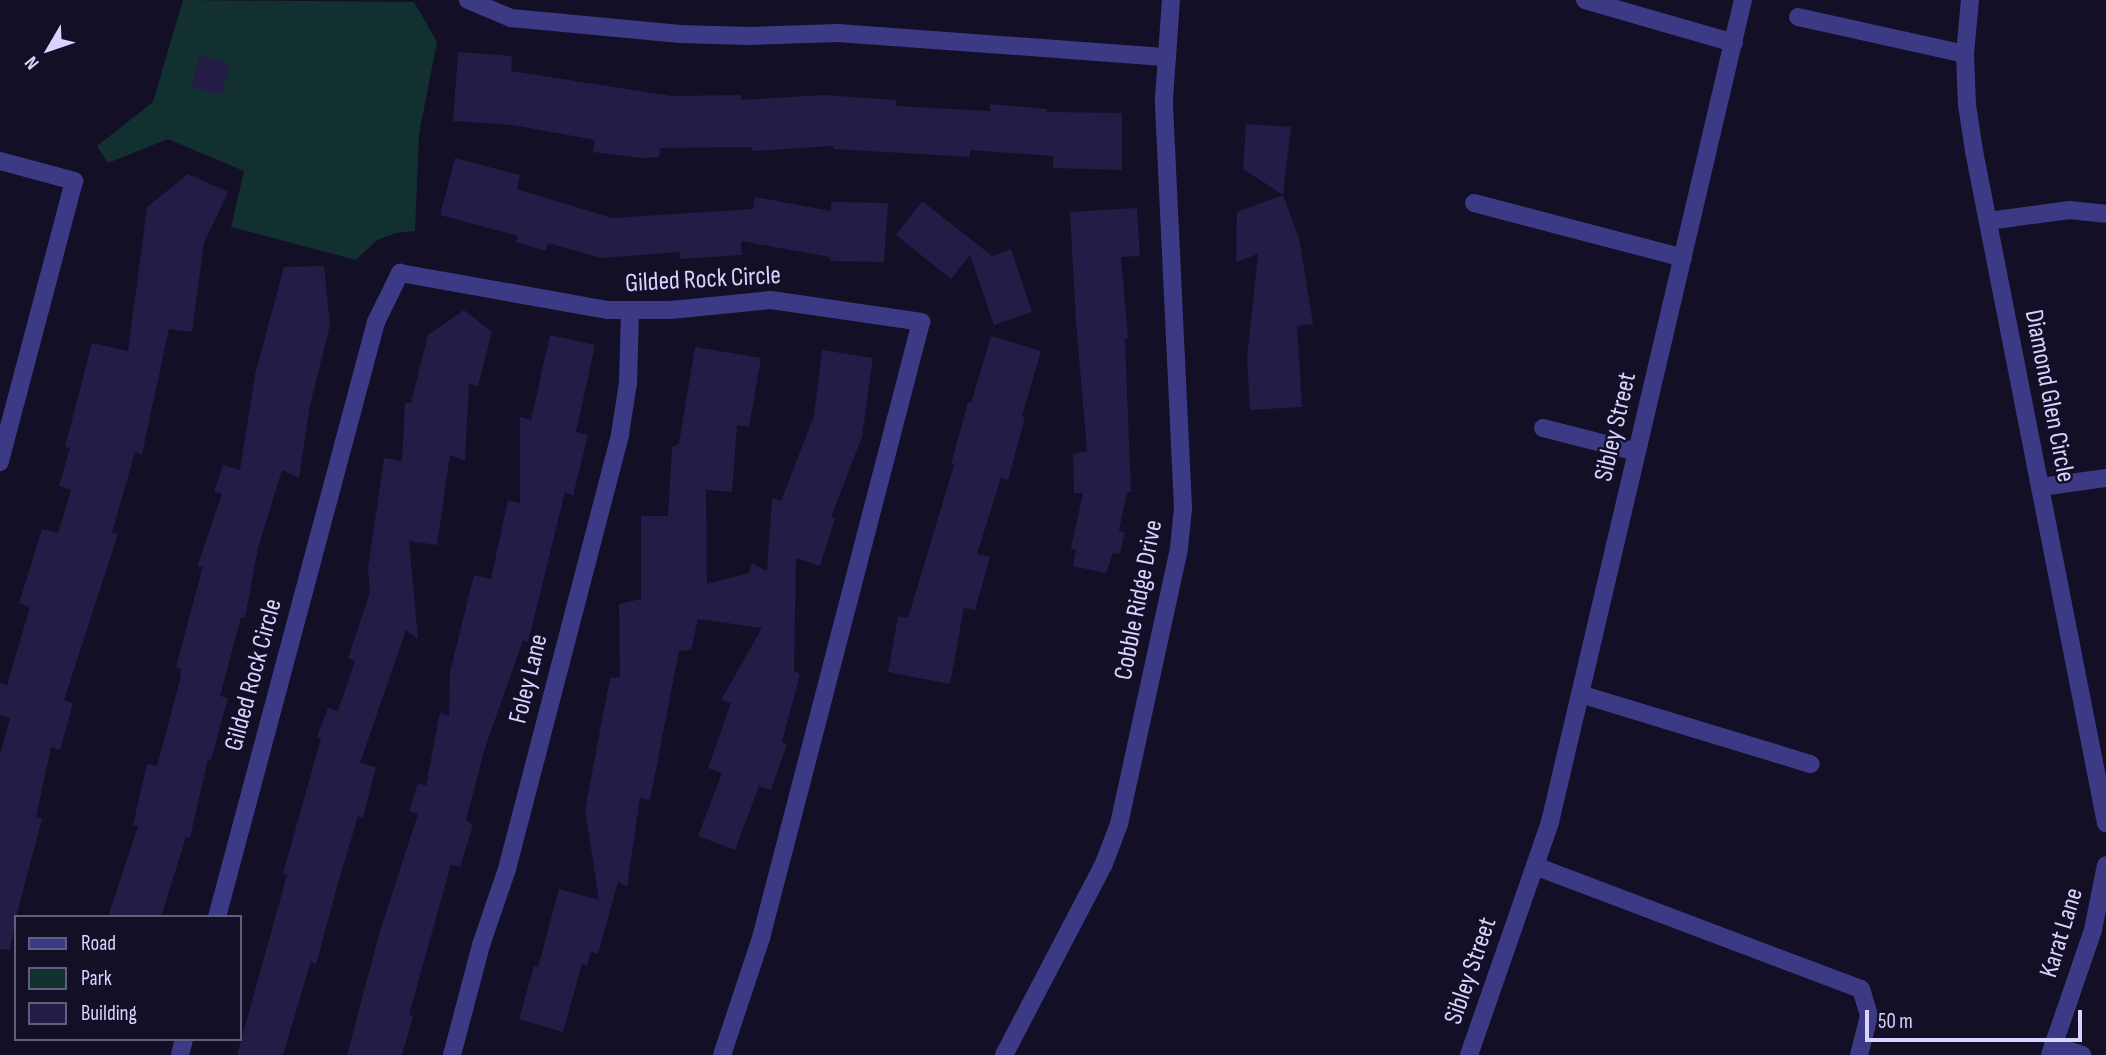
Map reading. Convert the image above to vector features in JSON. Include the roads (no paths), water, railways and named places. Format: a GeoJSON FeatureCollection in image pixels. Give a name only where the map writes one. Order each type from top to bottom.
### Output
{"type":"FeatureCollection","features":[{"type":"Feature","properties":{"kind":"street"},"geometry":{"type":"LineString","coordinates":[[468,0],[511,18],[680,34],[749,36],[838,33],[1167,57]]}},
{"type":"Feature","properties":{"kind":"street","name":"Cobble Ridge Drive"},"geometry":{"type":"LineString","coordinates":[[1004,1055],[1103,866],[1119,824],[1179,548],[1183,508],[1164,99],[1171,0]]}},
{"type":"Feature","properties":{"kind":"street"},"geometry":{"type":"LineString","coordinates":[[1585,0],[1734,43]]}},
{"type":"Feature","properties":{"kind":"street","name":"Sibley Street"},"geometry":{"type":"LineString","coordinates":[[1469,1055],[1550,822],[1743,0]]}},
{"type":"Feature","properties":{"kind":"street","name":"Diamond Glen Circle"},"geometry":{"type":"LineString","coordinates":[[1970,0],[1965,54],[1969,116],[2104,797]]}},
{"type":"Feature","properties":{"kind":"street"},"geometry":{"type":"LineString","coordinates":[[1798,17],[1965,54]]}},
{"type":"Feature","properties":{"kind":"street"},"geometry":{"type":"LineString","coordinates":[[0,161],[74,181],[0,462]]}},
{"type":"Feature","properties":{"kind":"street"},"geometry":{"type":"LineString","coordinates":[[1474,203],[1683,258]]}},
{"type":"Feature","properties":{"kind":"street"},"geometry":{"type":"LineString","coordinates":[[1988,220],[2069,210],[2106,214]]}},
{"type":"Feature","properties":{"kind":"street","name":"Gilded Rock Circle"},"geometry":{"type":"LineString","coordinates":[[218,915],[376,322],[400,273],[607,310],[630,311],[771,300],[921,323],[761,938],[722,1055]]}},
{"type":"Feature","properties":{"kind":"street","name":"Foley Lane"},"geometry":{"type":"LineString","coordinates":[[452,1055],[481,945],[507,869],[620,434],[628,383],[630,311]]}},
{"type":"Feature","properties":{"kind":"street"},"geometry":{"type":"LineString","coordinates":[[1543,428],[1637,452]]}},
{"type":"Feature","properties":{"kind":"street"},"geometry":{"type":"LineString","coordinates":[[2041,487],[2106,478]]}},
{"type":"Feature","properties":{"kind":"street"},"geometry":{"type":"LineString","coordinates":[[1580,694],[1811,764]]}},
{"type":"Feature","properties":{"kind":"street"},"geometry":{"type":"LineString","coordinates":[[2104,797],[2106,823]]}},
{"type":"Feature","properties":{"kind":"street","name":"Karat Lane"},"geometry":{"type":"LineString","coordinates":[[2052,1050],[2093,930],[2106,865]]}},
{"type":"Feature","properties":{"kind":"street"},"geometry":{"type":"LineString","coordinates":[[1535,866],[1861,989],[1869,1016],[1859,1055]]}},
{"type":"Feature","properties":{"kind":"street"},"geometry":{"type":"LineString","coordinates":[[2052,1050],[2082,1055]]}}]}
